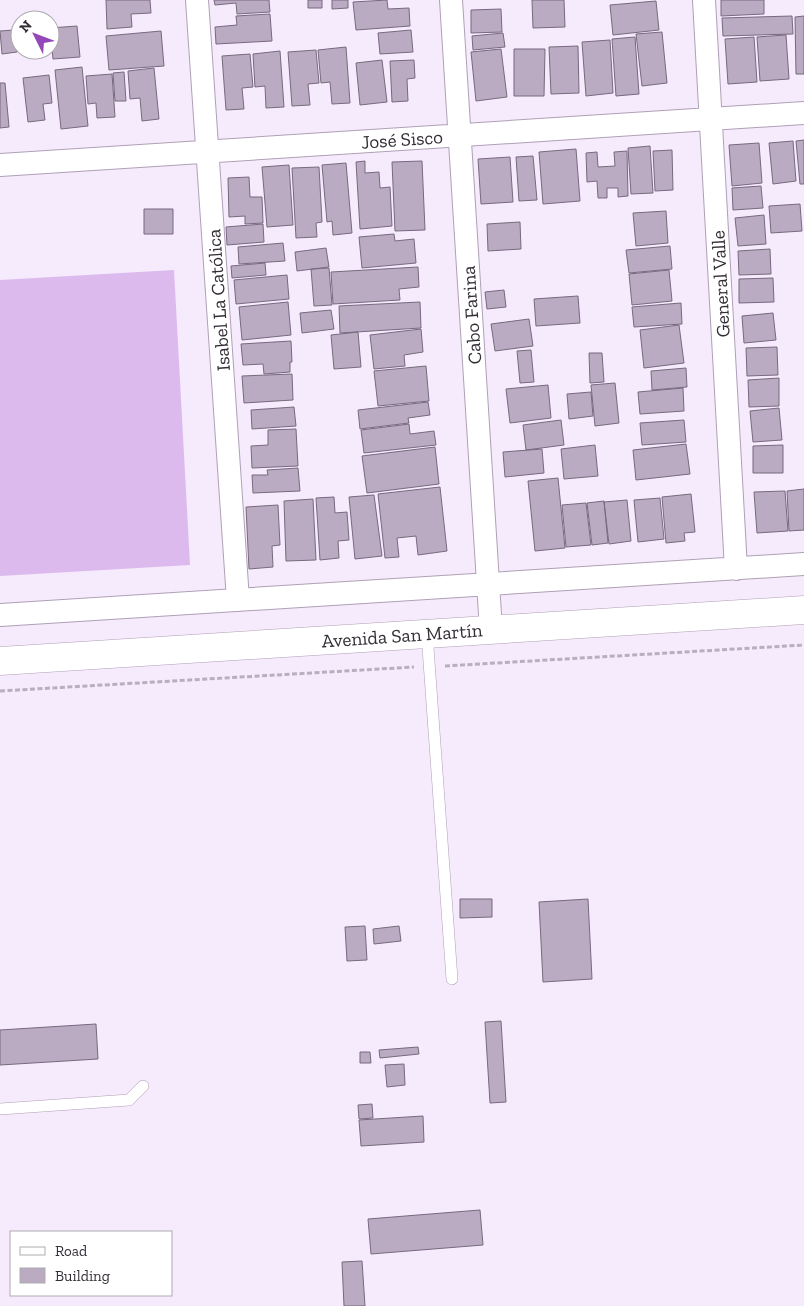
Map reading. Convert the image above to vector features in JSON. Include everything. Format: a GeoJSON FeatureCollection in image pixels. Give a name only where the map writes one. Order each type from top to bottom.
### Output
{"type":"FeatureCollection","features":[{"type":"Feature","properties":{"kind":"street","name":"Isabel La Católica"},"geometry":{"type":"LineString","coordinates":[[197,0],[238,600]]}},
{"type":"Feature","properties":{"kind":"street","name":"Cabo Farina"},"geometry":{"type":"LineString","coordinates":[[450,0],[491,630]]}},
{"type":"Feature","properties":{"kind":"street","name":"General Valle"},"geometry":{"type":"LineString","coordinates":[[704,0],[736,569]]}},
{"type":"Feature","properties":{"kind":"street","name":"José Sisco"},"geometry":{"type":"LineString","coordinates":[[0,165],[804,114]]}},
{"type":"Feature","properties":{"kind":"street"},"geometry":{"type":"LineString","coordinates":[[0,615],[804,564]]}},
{"type":"Feature","properties":{"kind":"street","name":"Avenida San Martín"},"geometry":{"type":"LineString","coordinates":[[0,661],[804,610]]}},
{"type":"Feature","properties":{"kind":"lane"},"geometry":{"type":"LineString","coordinates":[[427,634],[452,979]]}},
{"type":"Feature","properties":{"kind":"lane"},"geometry":{"type":"LineString","coordinates":[[0,1109],[129,1100],[143,1086]]}},
{"type":"Feature","properties":{"kind":"path"},"geometry":{"type":"LineString","coordinates":[[0,691],[804,645]]}},
{"type":"Feature","properties":{"kind":"shaded area"},"geometry":{"type":"Polygon","coordinates":[[[174,270],[190,565],[0,576],[0,280],[174,270]]]}},
{"type":"Feature","properties":{"kind":"building"},"geometry":{"type":"Polygon","coordinates":[[[106,0],[150,0],[151,13],[131,14],[132,27],[107,29],[106,0]]]}},
{"type":"Feature","properties":{"kind":"building"},"geometry":{"type":"Polygon","coordinates":[[[214,0],[269,0],[270,12],[237,14],[236,3],[215,5],[214,0]]]}},
{"type":"Feature","properties":{"kind":"building"},"geometry":{"type":"Polygon","coordinates":[[[308,0],[322,0],[322,8],[308,8],[308,0]]]}},
{"type":"Feature","properties":{"kind":"building"},"geometry":{"type":"Polygon","coordinates":[[[332,0],[348,0],[348,8],[332,9],[332,0]]]}},
{"type":"Feature","properties":{"kind":"building"},"geometry":{"type":"Polygon","coordinates":[[[387,0],[388,9],[409,8],[410,26],[356,30],[353,2],[387,0]]]}},
{"type":"Feature","properties":{"kind":"building"},"geometry":{"type":"Polygon","coordinates":[[[532,0],[564,0],[565,27],[533,28],[532,0]]]}},
{"type":"Feature","properties":{"kind":"building"},"geometry":{"type":"Polygon","coordinates":[[[721,0],[764,0],[764,14],[721,16],[721,0]]]}},
{"type":"Feature","properties":{"kind":"building"},"geometry":{"type":"Polygon","coordinates":[[[656,1],[659,30],[613,35],[610,5],[656,1]]]}},
{"type":"Feature","properties":{"kind":"building"},"geometry":{"type":"Polygon","coordinates":[[[501,9],[502,32],[471,33],[471,10],[501,9]]]}},
{"type":"Feature","properties":{"kind":"building"},"geometry":{"type":"Polygon","coordinates":[[[270,14],[272,41],[216,44],[215,27],[237,25],[236,16],[270,14]]]}},
{"type":"Feature","properties":{"kind":"building"},"geometry":{"type":"Polygon","coordinates":[[[792,16],[793,34],[723,36],[722,18],[792,16]]]}},
{"type":"Feature","properties":{"kind":"building"},"geometry":{"type":"Polygon","coordinates":[[[804,16],[804,74],[796,74],[795,17],[804,16]]]}},
{"type":"Feature","properties":{"kind":"building"},"geometry":{"type":"Polygon","coordinates":[[[77,26],[80,57],[60,58],[60,27],[77,26]]]}},
{"type":"Feature","properties":{"kind":"building"},"geometry":{"type":"Polygon","coordinates":[[[10,30],[10,53],[2,54],[0,31],[10,30]]]}},
{"type":"Feature","properties":{"kind":"building"},"geometry":{"type":"Polygon","coordinates":[[[411,30],[413,52],[380,54],[378,33],[411,30]]]}},
{"type":"Feature","properties":{"kind":"building"},"geometry":{"type":"Polygon","coordinates":[[[161,31],[164,66],[109,70],[106,36],[161,31]]]}},
{"type":"Feature","properties":{"kind":"building"},"geometry":{"type":"Polygon","coordinates":[[[662,32],[667,83],[642,86],[636,34],[662,32]]]}},
{"type":"Feature","properties":{"kind":"building"},"geometry":{"type":"Polygon","coordinates":[[[503,33],[505,47],[473,50],[472,36],[503,33]]]}},
{"type":"Feature","properties":{"kind":"building"},"geometry":{"type":"Polygon","coordinates":[[[786,35],[789,79],[760,81],[757,37],[786,35]]]}},
{"type":"Feature","properties":{"kind":"building"},"geometry":{"type":"Polygon","coordinates":[[[635,37],[639,94],[616,96],[612,39],[635,37]]]}},
{"type":"Feature","properties":{"kind":"building"},"geometry":{"type":"Polygon","coordinates":[[[754,37],[757,82],[728,84],[725,39],[754,37]]]}},
{"type":"Feature","properties":{"kind":"building"},"geometry":{"type":"Polygon","coordinates":[[[610,40],[613,93],[586,96],[582,42],[610,40]]]}},
{"type":"Feature","properties":{"kind":"building"},"geometry":{"type":"Polygon","coordinates":[[[578,46],[579,93],[551,94],[549,47],[578,46]]]}},
{"type":"Feature","properties":{"kind":"building"},"geometry":{"type":"Polygon","coordinates":[[[346,47],[350,103],[332,104],[330,82],[321,83],[318,50],[346,47]]]}},
{"type":"Feature","properties":{"kind":"building"},"geometry":{"type":"Polygon","coordinates":[[[501,49],[507,97],[476,101],[471,52],[501,49]]]}},
{"type":"Feature","properties":{"kind":"building"},"geometry":{"type":"Polygon","coordinates":[[[514,49],[545,49],[544,96],[514,96],[514,49]]]}},
{"type":"Feature","properties":{"kind":"building"},"geometry":{"type":"Polygon","coordinates":[[[316,50],[319,83],[308,84],[310,105],[292,106],[288,52],[316,50]]]}},
{"type":"Feature","properties":{"kind":"building"},"geometry":{"type":"Polygon","coordinates":[[[280,51],[284,107],[266,108],[265,86],[255,87],[253,54],[280,51]]]}},
{"type":"Feature","properties":{"kind":"building"},"geometry":{"type":"Polygon","coordinates":[[[250,54],[253,87],[242,88],[244,109],[226,110],[222,56],[250,54]]]}},
{"type":"Feature","properties":{"kind":"building"},"geometry":{"type":"Polygon","coordinates":[[[382,60],[387,102],[360,105],[356,63],[382,60]]]}},
{"type":"Feature","properties":{"kind":"building"},"geometry":{"type":"Polygon","coordinates":[[[414,60],[415,78],[407,79],[408,101],[392,102],[390,61],[414,60]]]}},
{"type":"Feature","properties":{"kind":"building"},"geometry":{"type":"Polygon","coordinates":[[[82,67],[88,126],[61,129],[55,70],[82,67]]]}},
{"type":"Feature","properties":{"kind":"building"},"geometry":{"type":"Polygon","coordinates":[[[154,68],[159,119],[142,121],[140,98],[130,99],[128,71],[154,68]]]}},
{"type":"Feature","properties":{"kind":"building"},"geometry":{"type":"Polygon","coordinates":[[[124,72],[126,101],[115,101],[113,73],[124,72]]]}},
{"type":"Feature","properties":{"kind":"building"},"geometry":{"type":"Polygon","coordinates":[[[112,74],[115,117],[97,118],[96,103],[88,104],[86,76],[112,74]]]}},
{"type":"Feature","properties":{"kind":"building"},"geometry":{"type":"Polygon","coordinates":[[[49,75],[52,103],[43,104],[45,120],[28,122],[23,78],[49,75]]]}},
{"type":"Feature","properties":{"kind":"building"},"geometry":{"type":"Polygon","coordinates":[[[0,83],[5,83],[9,127],[0,128],[0,83]]]}},
{"type":"Feature","properties":{"kind":"building"},"geometry":{"type":"Polygon","coordinates":[[[804,140],[804,184],[800,184],[796,141],[804,140]]]}},
{"type":"Feature","properties":{"kind":"building"},"geometry":{"type":"Polygon","coordinates":[[[793,141],[796,181],[773,184],[769,143],[793,141]]]}},
{"type":"Feature","properties":{"kind":"building"},"geometry":{"type":"Polygon","coordinates":[[[759,143],[762,183],[732,186],[729,145],[759,143]]]}},
{"type":"Feature","properties":{"kind":"building"},"geometry":{"type":"Polygon","coordinates":[[[650,146],[653,193],[631,194],[628,148],[650,146]]]}},
{"type":"Feature","properties":{"kind":"building"},"geometry":{"type":"Polygon","coordinates":[[[576,149],[580,201],[543,204],[539,152],[576,149]]]}},
{"type":"Feature","properties":{"kind":"building"},"geometry":{"type":"Polygon","coordinates":[[[672,150],[673,190],[655,191],[653,151],[672,150]]]}},
{"type":"Feature","properties":{"kind":"building"},"geometry":{"type":"Polygon","coordinates":[[[627,151],[628,196],[618,197],[618,188],[607,188],[607,198],[598,198],[597,181],[587,182],[586,153],[597,152],[598,167],[615,166],[614,152],[627,151]]]}},
{"type":"Feature","properties":{"kind":"building"},"geometry":{"type":"Polygon","coordinates":[[[533,156],[537,200],[519,201],[516,157],[533,156]]]}},
{"type":"Feature","properties":{"kind":"building"},"geometry":{"type":"Polygon","coordinates":[[[510,157],[513,202],[481,204],[478,159],[510,157]]]}},
{"type":"Feature","properties":{"kind":"building"},"geometry":{"type":"Polygon","coordinates":[[[365,161],[365,173],[379,172],[380,188],[390,187],[392,226],[360,229],[356,162],[365,161]]]}},
{"type":"Feature","properties":{"kind":"building"},"geometry":{"type":"Polygon","coordinates":[[[422,161],[425,230],[395,231],[392,162],[422,161]]]}},
{"type":"Feature","properties":{"kind":"building"},"geometry":{"type":"Polygon","coordinates":[[[346,163],[352,233],[333,235],[332,221],[327,222],[322,165],[346,163]]]}},
{"type":"Feature","properties":{"kind":"building"},"geometry":{"type":"Polygon","coordinates":[[[289,165],[293,225],[267,227],[262,167],[289,165]]]}},
{"type":"Feature","properties":{"kind":"building"},"geometry":{"type":"Polygon","coordinates":[[[319,167],[322,222],[316,223],[317,237],[296,238],[292,168],[319,167]]]}},
{"type":"Feature","properties":{"kind":"building"},"geometry":{"type":"Polygon","coordinates":[[[249,177],[250,197],[262,197],[263,223],[245,224],[245,216],[229,217],[228,178],[249,177]]]}},
{"type":"Feature","properties":{"kind":"building"},"geometry":{"type":"Polygon","coordinates":[[[761,186],[763,208],[733,210],[732,188],[761,186]]]}},
{"type":"Feature","properties":{"kind":"building"},"geometry":{"type":"Polygon","coordinates":[[[800,204],[802,231],[771,233],[769,206],[800,204]]]}},
{"type":"Feature","properties":{"kind":"building"},"geometry":{"type":"Polygon","coordinates":[[[144,209],[173,209],[173,234],[144,234],[144,209]]]}},
{"type":"Feature","properties":{"kind":"building"},"geometry":{"type":"Polygon","coordinates":[[[666,211],[668,243],[636,246],[633,213],[666,211]]]}},
{"type":"Feature","properties":{"kind":"building"},"geometry":{"type":"Polygon","coordinates":[[[764,215],[766,244],[738,246],[735,218],[764,215]]]}},
{"type":"Feature","properties":{"kind":"building"},"geometry":{"type":"Polygon","coordinates":[[[520,222],[521,249],[488,251],[487,224],[520,222]]]}},
{"type":"Feature","properties":{"kind":"building"},"geometry":{"type":"Polygon","coordinates":[[[263,224],[264,242],[227,245],[226,227],[263,224]]]}},
{"type":"Feature","properties":{"kind":"building"},"geometry":{"type":"Polygon","coordinates":[[[394,234],[395,241],[414,239],[416,263],[362,268],[359,237],[394,234]]]}},
{"type":"Feature","properties":{"kind":"building"},"geometry":{"type":"Polygon","coordinates":[[[283,243],[285,261],[239,264],[238,247],[283,243]]]}},
{"type":"Feature","properties":{"kind":"building"},"geometry":{"type":"Polygon","coordinates":[[[670,246],[672,269],[629,273],[626,250],[670,246]]]}},
{"type":"Feature","properties":{"kind":"building"},"geometry":{"type":"Polygon","coordinates":[[[326,248],[329,267],[297,271],[295,252],[326,248]]]}},
{"type":"Feature","properties":{"kind":"building"},"geometry":{"type":"Polygon","coordinates":[[[770,249],[771,274],[739,275],[738,251],[770,249]]]}},
{"type":"Feature","properties":{"kind":"building"},"geometry":{"type":"Polygon","coordinates":[[[265,263],[266,275],[232,278],[231,266],[265,263]]]}},
{"type":"Feature","properties":{"kind":"building"},"geometry":{"type":"Polygon","coordinates":[[[418,267],[419,287],[399,289],[400,300],[333,304],[331,272],[418,267]]]}},
{"type":"Feature","properties":{"kind":"building"},"geometry":{"type":"Polygon","coordinates":[[[329,268],[332,305],[314,306],[311,269],[329,268]]]}},
{"type":"Feature","properties":{"kind":"building"},"geometry":{"type":"Polygon","coordinates":[[[669,270],[672,301],[632,305],[629,274],[669,270]]]}},
{"type":"Feature","properties":{"kind":"building"},"geometry":{"type":"Polygon","coordinates":[[[287,275],[289,299],[236,304],[234,280],[287,275]]]}},
{"type":"Feature","properties":{"kind":"building"},"geometry":{"type":"Polygon","coordinates":[[[773,278],[774,302],[739,303],[739,279],[773,278]]]}},
{"type":"Feature","properties":{"kind":"building"},"geometry":{"type":"Polygon","coordinates":[[[504,290],[506,307],[487,309],[485,292],[504,290]]]}},
{"type":"Feature","properties":{"kind":"building"},"geometry":{"type":"Polygon","coordinates":[[[578,296],[580,323],[536,326],[534,299],[578,296]]]}},
{"type":"Feature","properties":{"kind":"building"},"geometry":{"type":"Polygon","coordinates":[[[288,302],[291,335],[242,340],[239,307],[288,302]]]}},
{"type":"Feature","properties":{"kind":"building"},"geometry":{"type":"Polygon","coordinates":[[[420,302],[421,328],[340,333],[339,306],[420,302]]]}},
{"type":"Feature","properties":{"kind":"building"},"geometry":{"type":"Polygon","coordinates":[[[681,303],[682,324],[634,327],[632,307],[681,303]]]}},
{"type":"Feature","properties":{"kind":"building"},"geometry":{"type":"Polygon","coordinates":[[[331,310],[334,329],[302,333],[300,313],[331,310]]]}},
{"type":"Feature","properties":{"kind":"building"},"geometry":{"type":"Polygon","coordinates":[[[773,313],[776,340],[744,343],[742,316],[773,313]]]}},
{"type":"Feature","properties":{"kind":"building"},"geometry":{"type":"Polygon","coordinates":[[[529,319],[533,346],[495,351],[491,324],[529,319]]]}},
{"type":"Feature","properties":{"kind":"building"},"geometry":{"type":"Polygon","coordinates":[[[679,325],[684,363],[644,368],[640,330],[679,325]]]}},
{"type":"Feature","properties":{"kind":"building"},"geometry":{"type":"Polygon","coordinates":[[[421,329],[423,352],[404,355],[405,366],[374,369],[370,335],[421,329]]]}},
{"type":"Feature","properties":{"kind":"building"},"geometry":{"type":"Polygon","coordinates":[[[358,332],[361,367],[334,369],[331,335],[358,332]]]}},
{"type":"Feature","properties":{"kind":"building"},"geometry":{"type":"Polygon","coordinates":[[[291,341],[292,362],[290,362],[290,372],[264,374],[263,364],[243,365],[241,344],[291,341]]]}},
{"type":"Feature","properties":{"kind":"building"},"geometry":{"type":"Polygon","coordinates":[[[777,347],[778,375],[747,376],[746,348],[777,347]]]}},
{"type":"Feature","properties":{"kind":"building"},"geometry":{"type":"Polygon","coordinates":[[[531,350],[534,382],[520,383],[517,351],[531,350]]]}},
{"type":"Feature","properties":{"kind":"building"},"geometry":{"type":"Polygon","coordinates":[[[589,353],[602,353],[604,382],[590,383],[589,353]]]}},
{"type":"Feature","properties":{"kind":"building"},"geometry":{"type":"Polygon","coordinates":[[[426,366],[429,401],[378,406],[374,371],[426,366]]]}},
{"type":"Feature","properties":{"kind":"building"},"geometry":{"type":"Polygon","coordinates":[[[686,368],[687,387],[652,390],[651,371],[686,368]]]}},
{"type":"Feature","properties":{"kind":"building"},"geometry":{"type":"Polygon","coordinates":[[[292,374],[293,400],[244,403],[242,376],[292,374]]]}},
{"type":"Feature","properties":{"kind":"building"},"geometry":{"type":"Polygon","coordinates":[[[779,378],[779,406],[749,407],[748,380],[779,378]]]}},
{"type":"Feature","properties":{"kind":"building"},"geometry":{"type":"Polygon","coordinates":[[[615,383],[619,423],[595,426],[591,385],[615,383]]]}},
{"type":"Feature","properties":{"kind":"building"},"geometry":{"type":"Polygon","coordinates":[[[548,385],[551,418],[510,423],[506,389],[548,385]]]}},
{"type":"Feature","properties":{"kind":"building"},"geometry":{"type":"Polygon","coordinates":[[[683,388],[684,411],[640,414],[638,392],[683,388]]]}},
{"type":"Feature","properties":{"kind":"building"},"geometry":{"type":"Polygon","coordinates":[[[591,392],[593,416],[569,419],[567,394],[591,392]]]}},
{"type":"Feature","properties":{"kind":"building"},"geometry":{"type":"Polygon","coordinates":[[[428,402],[430,415],[408,418],[409,423],[360,429],[358,410],[428,402]]]}},
{"type":"Feature","properties":{"kind":"building"},"geometry":{"type":"Polygon","coordinates":[[[294,407],[296,426],[252,429],[251,410],[294,407]]]}},
{"type":"Feature","properties":{"kind":"building"},"geometry":{"type":"Polygon","coordinates":[[[779,408],[782,440],[753,442],[750,411],[779,408]]]}},
{"type":"Feature","properties":{"kind":"building"},"geometry":{"type":"Polygon","coordinates":[[[561,420],[564,445],[526,450],[523,425],[561,420]]]}},
{"type":"Feature","properties":{"kind":"building"},"geometry":{"type":"Polygon","coordinates":[[[684,420],[686,442],[642,445],[640,423],[684,420]]]}},
{"type":"Feature","properties":{"kind":"building"},"geometry":{"type":"Polygon","coordinates":[[[409,424],[410,434],[434,431],[436,445],[364,453],[361,430],[409,424]]]}},
{"type":"Feature","properties":{"kind":"building"},"geometry":{"type":"Polygon","coordinates":[[[296,429],[298,466],[252,468],[251,446],[268,445],[268,430],[296,429]]]}},
{"type":"Feature","properties":{"kind":"building"},"geometry":{"type":"Polygon","coordinates":[[[686,444],[690,474],[636,480],[633,450],[686,444]]]}},
{"type":"Feature","properties":{"kind":"building"},"geometry":{"type":"Polygon","coordinates":[[[595,445],[598,476],[564,479],[561,449],[595,445]]]}},
{"type":"Feature","properties":{"kind":"building"},"geometry":{"type":"Polygon","coordinates":[[[783,445],[783,473],[753,473],[753,446],[783,445]]]}},
{"type":"Feature","properties":{"kind":"building"},"geometry":{"type":"Polygon","coordinates":[[[435,447],[439,484],[367,493],[362,456],[435,447]]]}},
{"type":"Feature","properties":{"kind":"building"},"geometry":{"type":"Polygon","coordinates":[[[542,449],[544,473],[505,477],[503,452],[542,449]]]}},
{"type":"Feature","properties":{"kind":"building"},"geometry":{"type":"Polygon","coordinates":[[[298,468],[300,491],[253,493],[252,475],[268,475],[267,470],[298,468]]]}},
{"type":"Feature","properties":{"kind":"building"},"geometry":{"type":"Polygon","coordinates":[[[558,478],[565,548],[535,551],[528,481],[558,478]]]}},
{"type":"Feature","properties":{"kind":"building"},"geometry":{"type":"Polygon","coordinates":[[[440,487],[447,551],[418,555],[416,536],[397,538],[399,557],[385,558],[378,494],[440,487]]]}},
{"type":"Feature","properties":{"kind":"building"},"geometry":{"type":"Polygon","coordinates":[[[804,489],[804,530],[789,531],[787,491],[804,489]]]}},
{"type":"Feature","properties":{"kind":"building"},"geometry":{"type":"Polygon","coordinates":[[[785,491],[788,531],[757,533],[754,492],[785,491]]]}},
{"type":"Feature","properties":{"kind":"building"},"geometry":{"type":"Polygon","coordinates":[[[691,494],[695,532],[684,533],[685,541],[666,543],[662,497],[691,494]]]}},
{"type":"Feature","properties":{"kind":"building"},"geometry":{"type":"Polygon","coordinates":[[[374,495],[382,556],[355,559],[349,497],[374,495]]]}},
{"type":"Feature","properties":{"kind":"building"},"geometry":{"type":"Polygon","coordinates":[[[334,497],[335,513],[347,512],[349,540],[338,541],[339,558],[320,560],[316,498],[334,497]]]}},
{"type":"Feature","properties":{"kind":"building"},"geometry":{"type":"Polygon","coordinates":[[[660,498],[664,539],[638,542],[634,500],[660,498]]]}},
{"type":"Feature","properties":{"kind":"building"},"geometry":{"type":"Polygon","coordinates":[[[313,499],[316,560],[286,561],[284,501],[313,499]]]}},
{"type":"Feature","properties":{"kind":"building"},"geometry":{"type":"Polygon","coordinates":[[[627,500],[631,541],[609,544],[604,502],[627,500]]]}},
{"type":"Feature","properties":{"kind":"building"},"geometry":{"type":"Polygon","coordinates":[[[604,501],[608,543],[592,545],[587,503],[604,501]]]}},
{"type":"Feature","properties":{"kind":"building"},"geometry":{"type":"Polygon","coordinates":[[[586,503],[591,545],[566,547],[562,505],[586,503]]]}},
{"type":"Feature","properties":{"kind":"building"},"geometry":{"type":"Polygon","coordinates":[[[278,505],[280,545],[272,546],[273,567],[249,569],[246,507],[278,505]]]}},
{"type":"Feature","properties":{"kind":"building"},"geometry":{"type":"Polygon","coordinates":[[[460,899],[492,899],[492,917],[460,918],[460,899]]]}},
{"type":"Feature","properties":{"kind":"building"},"geometry":{"type":"Polygon","coordinates":[[[588,899],[592,979],[543,982],[539,902],[588,899]]]}},
{"type":"Feature","properties":{"kind":"building"},"geometry":{"type":"Polygon","coordinates":[[[365,926],[367,960],[347,961],[345,927],[365,926]]]}},
{"type":"Feature","properties":{"kind":"building"},"geometry":{"type":"Polygon","coordinates":[[[399,926],[401,941],[374,944],[373,929],[399,926]]]}},
{"type":"Feature","properties":{"kind":"building"},"geometry":{"type":"Polygon","coordinates":[[[501,1021],[506,1102],[490,1103],[485,1022],[501,1021]]]}},
{"type":"Feature","properties":{"kind":"building"},"geometry":{"type":"Polygon","coordinates":[[[96,1024],[98,1059],[0,1065],[0,1030],[96,1024]]]}},
{"type":"Feature","properties":{"kind":"building"},"geometry":{"type":"Polygon","coordinates":[[[418,1047],[419,1054],[380,1058],[379,1050],[418,1047]]]}},
{"type":"Feature","properties":{"kind":"building"},"geometry":{"type":"Polygon","coordinates":[[[360,1052],[370,1052],[371,1063],[360,1063],[360,1052]]]}},
{"type":"Feature","properties":{"kind":"building"},"geometry":{"type":"Polygon","coordinates":[[[404,1064],[405,1085],[387,1087],[385,1065],[404,1064]]]}},
{"type":"Feature","properties":{"kind":"building"},"geometry":{"type":"Polygon","coordinates":[[[372,1104],[373,1118],[359,1119],[358,1105],[372,1104]]]}},
{"type":"Feature","properties":{"kind":"building"},"geometry":{"type":"Polygon","coordinates":[[[423,1116],[424,1142],[361,1146],[359,1120],[423,1116]]]}},
{"type":"Feature","properties":{"kind":"building"},"geometry":{"type":"Polygon","coordinates":[[[480,1210],[483,1245],[371,1254],[368,1219],[480,1210]]]}},
{"type":"Feature","properties":{"kind":"building"},"geometry":{"type":"Polygon","coordinates":[[[362,1261],[365,1306],[344,1306],[342,1262],[362,1261]]]}}]}
